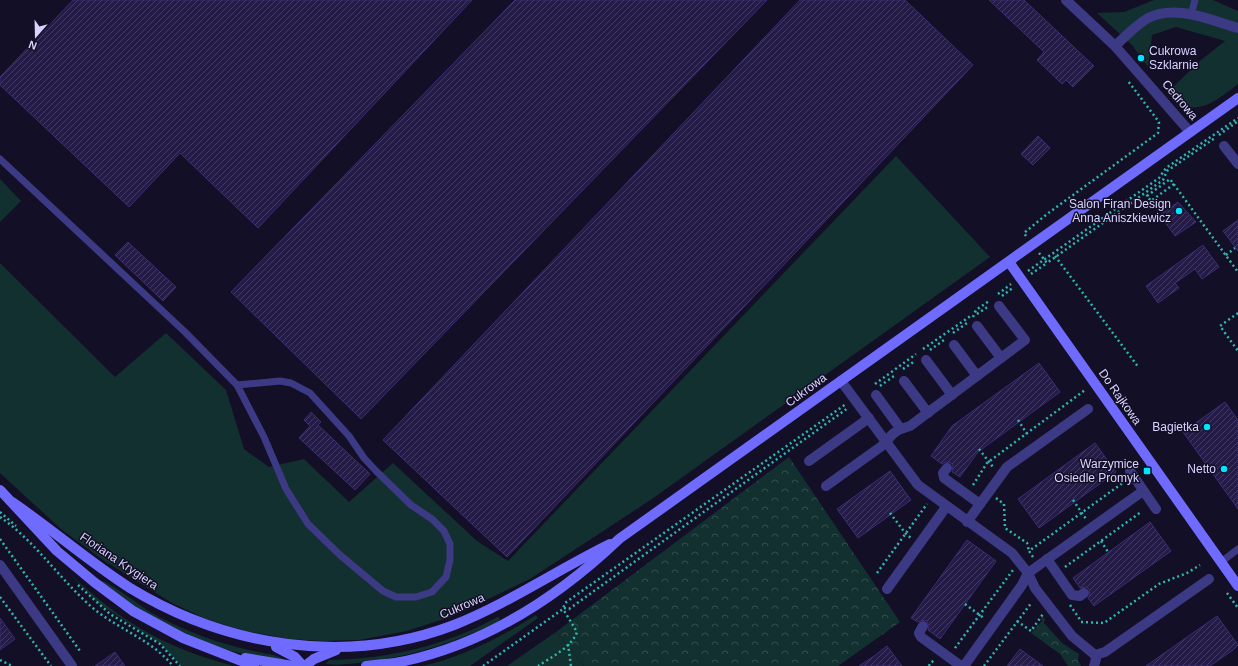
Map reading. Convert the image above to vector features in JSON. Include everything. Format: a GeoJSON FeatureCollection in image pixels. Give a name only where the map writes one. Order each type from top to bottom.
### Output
{"type":"FeatureCollection","features":[{"type":"Feature","properties":{"kind":"street","name":"Cedrowa"},"geometry":{"type":"LineString","coordinates":[[1066,0],[1115,46],[1190,132]]}},
{"type":"Feature","properties":{"kind":"street"},"geometry":{"type":"LineString","coordinates":[[1115,46],[1137,26],[1154,16],[1165,13],[1191,15],[1238,28]]}},
{"type":"Feature","properties":{"kind":"street","name":"Cukrowa"},"geometry":{"type":"LineString","coordinates":[[304,666],[314,659],[342,647],[402,640],[453,625],[518,596],[588,555],[619,539],[1238,98]]}},
{"type":"Feature","properties":{"kind":"street"},"geometry":{"type":"LineString","coordinates":[[1224,146],[1238,164]]}},
{"type":"Feature","properties":{"kind":"street","name":"Do Rajkowa"},"geometry":{"type":"LineString","coordinates":[[1009,262],[1238,586]]}},
{"type":"Feature","properties":{"kind":"street"},"geometry":{"type":"LineString","coordinates":[[826,486],[886,443],[890,436],[900,428],[910,426],[1025,340],[995,304]]}},
{"type":"Feature","properties":{"kind":"street"},"geometry":{"type":"LineString","coordinates":[[978,326],[1001,358]]}},
{"type":"Feature","properties":{"kind":"street"},"geometry":{"type":"LineString","coordinates":[[954,345],[977,376]]}},
{"type":"Feature","properties":{"kind":"street"},"geometry":{"type":"LineString","coordinates":[[924,357],[952,394]]}},
{"type":"Feature","properties":{"kind":"street"},"geometry":{"type":"LineString","coordinates":[[904,380],[928,413]]}},
{"type":"Feature","properties":{"kind":"street"},"geometry":{"type":"LineString","coordinates":[[840,381],[856,400],[918,485],[944,510],[967,522],[1012,553],[1028,573],[1035,588],[1070,635],[1095,655],[1096,659],[1094,666]]}},
{"type":"Feature","properties":{"kind":"street"},"geometry":{"type":"LineString","coordinates":[[874,390],[900,428]]}},
{"type":"Feature","properties":{"kind":"street"},"geometry":{"type":"LineString","coordinates":[[967,522],[1007,467],[1088,409]]}},
{"type":"Feature","properties":{"kind":"street"},"geometry":{"type":"LineString","coordinates":[[809,461],[869,418]]}},
{"type":"Feature","properties":{"kind":"street"},"geometry":{"type":"LineString","coordinates":[[947,468],[944,473],[944,478],[980,504]]}},
{"type":"Feature","properties":{"kind":"street"},"geometry":{"type":"LineString","coordinates":[[1130,471],[1156,509]]}},
{"type":"Feature","properties":{"kind":"street","name":"Floriana Krygiera"},"geometry":{"type":"LineString","coordinates":[[0,490],[57,551],[104,591],[157,625],[183,638],[254,666]]}},
{"type":"Feature","properties":{"kind":"street"},"geometry":{"type":"LineString","coordinates":[[923,626],[919,633],[921,637],[964,664],[1022,585],[1028,573],[1143,490]]}},
{"type":"Feature","properties":{"kind":"street","name":"Floriana Krygiera"},"geometry":{"type":"LineString","coordinates":[[12,502],[104,570],[146,596],[202,624],[224,632],[265,642],[296,646],[342,647]]}},
{"type":"Feature","properties":{"kind":"street"},"geometry":{"type":"LineString","coordinates":[[887,589],[944,510]]}},
{"type":"Feature","properties":{"kind":"street","name":"Cukrowa"},"geometry":{"type":"LineString","coordinates":[[366,666],[405,661],[421,657],[474,639],[492,631],[543,600],[590,567],[619,539]]}},
{"type":"Feature","properties":{"kind":"street"},"geometry":{"type":"LineString","coordinates":[[1050,557],[1072,595],[1080,596],[1084,593]]}},
{"type":"Feature","properties":{"kind":"street"},"geometry":{"type":"LineString","coordinates":[[0,565],[72,666]]}},
{"type":"Feature","properties":{"kind":"street"},"geometry":{"type":"LineString","coordinates":[[1095,655],[1105,652],[1210,579]]}},
{"type":"Feature","properties":{"kind":"street","name":"Floriana Krygiera"},"geometry":{"type":"LineString","coordinates":[[265,642],[287,652],[304,666]]}},
{"type":"Feature","properties":{"kind":"street","name":"Floriana Krygiera"},"geometry":{"type":"LineString","coordinates":[[216,650],[250,659],[293,666]]}},
{"type":"Feature","properties":{"kind":"lane"},"geometry":{"type":"LineString","coordinates":[[1191,15],[1195,0]]}},
{"type":"Feature","properties":{"kind":"lane"},"geometry":{"type":"LineString","coordinates":[[0,159],[185,332],[237,384],[264,437],[286,489],[308,524],[340,555],[383,592],[396,597],[416,597],[432,592],[446,577],[450,560],[450,544],[444,531],[432,519],[411,505],[376,471],[364,458],[349,436],[310,393],[291,383],[280,381],[237,384]]}},
{"type":"Feature","properties":{"kind":"lane"},"geometry":{"type":"LineString","coordinates":[[1221,562],[1238,549]]}},
{"type":"Feature","properties":{"kind":"path"},"geometry":{"type":"LineString","coordinates":[[1127,79],[1159,122],[1158,133]]}},
{"type":"Feature","properties":{"kind":"path"},"geometry":{"type":"LineString","coordinates":[[874,390],[924,357],[971,320],[976,310],[1159,178],[1166,168],[1238,118]]}},
{"type":"Feature","properties":{"kind":"path"},"geometry":{"type":"LineString","coordinates":[[1174,184],[1151,201],[1147,196],[1158,186],[1170,179],[1174,184],[1210,233],[1238,272]]}},
{"type":"Feature","properties":{"kind":"path"},"geometry":{"type":"LineString","coordinates":[[1210,233],[1214,230]]}},
{"type":"Feature","properties":{"kind":"path"},"geometry":{"type":"LineString","coordinates":[[1226,255],[1235,248]]}},
{"type":"Feature","properties":{"kind":"path"},"geometry":{"type":"LineString","coordinates":[[1055,256],[1138,368]]}},
{"type":"Feature","properties":{"kind":"path"},"geometry":{"type":"LineString","coordinates":[[874,390],[969,316],[979,314],[995,304],[1021,279],[1047,263]]}},
{"type":"Feature","properties":{"kind":"path"},"geometry":{"type":"LineString","coordinates":[[1238,313],[1220,326],[1237,346],[1238,351]]}},
{"type":"Feature","properties":{"kind":"path"},"geometry":{"type":"LineString","coordinates":[[1018,420],[1028,433],[1085,390]]}},
{"type":"Feature","properties":{"kind":"path"},"geometry":{"type":"LineString","coordinates":[[483,666],[564,609],[569,609],[856,400]]}},
{"type":"Feature","properties":{"kind":"path"},"geometry":{"type":"LineString","coordinates":[[538,666],[575,637],[577,632],[564,609],[565,603],[856,400]]}},
{"type":"Feature","properties":{"kind":"path"},"geometry":{"type":"LineString","coordinates":[[979,448],[989,462]]}},
{"type":"Feature","properties":{"kind":"path"},"geometry":{"type":"LineString","coordinates":[[988,492],[1004,504],[1005,528],[1026,543],[1029,551]]}},
{"type":"Feature","properties":{"kind":"path"},"geometry":{"type":"LineString","coordinates":[[1073,500],[1091,527]]}},
{"type":"Feature","properties":{"kind":"path"},"geometry":{"type":"LineString","coordinates":[[877,573],[928,502],[944,510]]}},
{"type":"Feature","properties":{"kind":"path"},"geometry":{"type":"LineString","coordinates":[[0,512],[8,519]]}},
{"type":"Feature","properties":{"kind":"path"},"geometry":{"type":"LineString","coordinates":[[1050,557],[1063,568],[1141,512]]}},
{"type":"Feature","properties":{"kind":"path"},"geometry":{"type":"LineString","coordinates":[[890,513],[906,534],[920,544]]}},
{"type":"Feature","properties":{"kind":"path"},"geometry":{"type":"LineString","coordinates":[[0,517],[27,540],[94,608],[127,631],[151,644],[173,666]]}},
{"type":"Feature","properties":{"kind":"path"},"geometry":{"type":"LineString","coordinates":[[0,539],[80,651]]}},
{"type":"Feature","properties":{"kind":"path"},"geometry":{"type":"LineString","coordinates":[[1101,541],[1108,552]]}},
{"type":"Feature","properties":{"kind":"path"},"geometry":{"type":"LineString","coordinates":[[964,664],[954,649],[1013,569],[1009,564]]}},
{"type":"Feature","properties":{"kind":"path"},"geometry":{"type":"LineString","coordinates":[[1070,635],[1081,621],[1104,623],[1159,584],[1187,573],[1200,565]]}},
{"type":"Feature","properties":{"kind":"path"},"geometry":{"type":"LineString","coordinates":[[0,597],[51,666]]}},
{"type":"Feature","properties":{"kind":"path"},"geometry":{"type":"LineString","coordinates":[[984,666],[1034,599]]}},
{"type":"Feature","properties":{"kind":"path"},"geometry":{"type":"LineString","coordinates":[[965,604],[993,625]]}},
{"type":"Feature","properties":{"kind":"path"},"geometry":{"type":"LineString","coordinates":[[1017,621],[1031,631],[1044,613]]}},
{"type":"Feature","properties":{"kind":"path"},"geometry":{"type":"LineString","coordinates":[[568,644],[571,666]]}},
{"type":"Feature","properties":{"kind":"path"},"geometry":{"type":"LineString","coordinates":[[0,660],[12,666]]}},
{"type":"Feature","properties":{"kind":"green space"},"geometry":{"type":"Polygon","coordinates":[[[1154,0],[1213,0],[1238,11],[1238,84],[1209,104],[1188,107],[1172,88],[1201,60],[1225,41],[1176,27],[1152,35],[1148,67],[1132,45],[1097,13],[1124,12],[1154,0]]]}},
{"type":"Feature","properties":{"kind":"green space"},"geometry":{"type":"Polygon","coordinates":[[[896,156],[990,257],[652,499],[530,579],[453,616],[407,631],[359,640],[324,641],[290,639],[245,631],[206,619],[172,603],[103,560],[62,530],[0,473],[0,263],[115,377],[166,333],[226,390],[244,449],[269,467],[304,459],[349,502],[393,463],[477,541],[508,561],[896,156]]]}},
{"type":"Feature","properties":{"kind":"green space"},"geometry":{"type":"Polygon","coordinates":[[[0,179],[21,201],[0,222],[0,179]]]}},
{"type":"Feature","properties":{"kind":"green space"},"geometry":{"type":"Polygon","coordinates":[[[789,457],[900,622],[838,666],[584,666],[556,632],[789,457]]]}},
{"type":"Feature","properties":{"kind":"green space"},"geometry":{"type":"Polygon","coordinates":[[[70,574],[107,606],[145,631],[186,651],[234,666],[182,666],[159,643],[99,604],[70,574]]]}},
{"type":"Feature","properties":{"kind":"green space"},"geometry":{"type":"Polygon","coordinates":[[[102,581],[106,582],[150,612],[180,627],[210,639],[274,655],[282,658],[283,660],[243,654],[224,649],[186,635],[134,606],[101,583],[102,581]]]}},
{"type":"Feature","properties":{"kind":"green space"},"geometry":{"type":"Polygon","coordinates":[[[536,615],[538,618],[470,666],[422,666],[467,652],[509,631],[536,615]]]}},
{"type":"Feature","properties":{"kind":"green space"},"geometry":{"type":"Polygon","coordinates":[[[497,617],[500,618],[498,622],[483,629],[421,651],[361,663],[326,664],[329,660],[373,657],[416,649],[457,636],[497,617]]]}},
{"type":"Feature","properties":{"kind":"green space"},"geometry":{"type":"Polygon","coordinates":[[[1043,617],[1045,619],[1044,623],[1062,643],[1079,654],[1078,660],[1081,666],[1068,666],[1060,654],[1031,633],[1042,621],[1041,619],[1043,617]]]}},
{"type":"Feature","properties":{"kind":"green space"},"geometry":{"type":"Polygon","coordinates":[[[556,632],[584,666],[507,666],[556,632]]]}},
{"type":"Feature","properties":{"kind":"building"},"geometry":{"type":"Polygon","coordinates":[[[73,0],[472,0],[258,228],[180,153],[129,207],[0,85],[0,77],[73,0]]]}},
{"type":"Feature","properties":{"kind":"building"},"geometry":{"type":"Polygon","coordinates":[[[515,0],[767,0],[361,419],[231,292],[515,0]]]}},
{"type":"Feature","properties":{"kind":"building"},"geometry":{"type":"Polygon","coordinates":[[[800,0],[905,0],[973,65],[507,557],[383,440],[800,0]]]}},
{"type":"Feature","properties":{"kind":"building"},"geometry":{"type":"Polygon","coordinates":[[[989,0],[1024,0],[1094,66],[1073,87],[1066,80],[1062,84],[1037,60],[1044,52],[989,0]]]}},
{"type":"Feature","properties":{"kind":"building"},"geometry":{"type":"Polygon","coordinates":[[[1038,136],[1050,148],[1033,165],[1021,154],[1038,136]]]}},
{"type":"Feature","properties":{"kind":"building"},"geometry":{"type":"Polygon","coordinates":[[[1178,202],[1196,222],[1175,236],[1160,215],[1178,202]]]}},
{"type":"Feature","properties":{"kind":"building"},"geometry":{"type":"Polygon","coordinates":[[[1238,220],[1238,251],[1223,231],[1238,220]]]}},
{"type":"Feature","properties":{"kind":"building"},"geometry":{"type":"Polygon","coordinates":[[[128,242],[176,287],[163,301],[115,255],[128,242]]]}},
{"type":"Feature","properties":{"kind":"building"},"geometry":{"type":"Polygon","coordinates":[[[1203,245],[1219,267],[1202,279],[1195,269],[1175,283],[1179,288],[1158,303],[1146,286],[1203,245]]]}},
{"type":"Feature","properties":{"kind":"building"},"geometry":{"type":"Polygon","coordinates":[[[1039,363],[1060,392],[978,452],[960,477],[952,472],[953,466],[951,463],[945,462],[942,464],[931,456],[952,426],[1039,363]]]}},
{"type":"Feature","properties":{"kind":"building","name":"Netto"},"geometry":{"type":"Polygon","coordinates":[[[1225,402],[1238,420],[1238,509],[1183,432],[1225,402]]]}},
{"type":"Feature","properties":{"kind":"building"},"geometry":{"type":"Polygon","coordinates":[[[311,412],[321,422],[318,425],[370,474],[355,490],[299,438],[310,426],[304,420],[311,412]]]}},
{"type":"Feature","properties":{"kind":"building"},"geometry":{"type":"Polygon","coordinates":[[[1095,443],[1116,472],[1039,528],[1018,499],[1095,443]]]}},
{"type":"Feature","properties":{"kind":"building"},"geometry":{"type":"Polygon","coordinates":[[[890,471],[911,500],[858,538],[837,509],[890,471]]]}},
{"type":"Feature","properties":{"kind":"building"},"geometry":{"type":"Polygon","coordinates":[[[1150,522],[1171,551],[1094,606],[1088,598],[1090,595],[1089,589],[1086,587],[1080,588],[1073,578],[1150,522]]]}},
{"type":"Feature","properties":{"kind":"building"},"geometry":{"type":"Polygon","coordinates":[[[967,540],[996,561],[940,639],[928,630],[929,626],[927,621],[923,620],[918,622],[911,618],[967,540]]]}},
{"type":"Feature","properties":{"kind":"building"},"geometry":{"type":"Polygon","coordinates":[[[1217,616],[1238,645],[1233,650],[1210,666],[1146,666],[1217,616]]]}},
{"type":"Feature","properties":{"kind":"building"},"geometry":{"type":"Polygon","coordinates":[[[0,618],[15,639],[0,650],[0,618]]]}},
{"type":"Feature","properties":{"kind":"building"},"geometry":{"type":"Polygon","coordinates":[[[887,646],[902,666],[859,666],[874,656],[887,646]]]}},
{"type":"Feature","properties":{"kind":"building"},"geometry":{"type":"Polygon","coordinates":[[[1020,649],[1043,666],[1007,666],[1020,649]]]}},
{"type":"Feature","properties":{"kind":"building"},"geometry":{"type":"Polygon","coordinates":[[[115,652],[125,666],[95,666],[115,652]]]}},
{"type":"Feature","properties":{"kind":"place","name":"Cukrowa Szklarnie"},"geometry":{"type":"Point","coordinates":[1141,58]}},
{"type":"Feature","properties":{"kind":"place","name":"Salon Firan Design Anna Aniszkiewicz"},"geometry":{"type":"Point","coordinates":[1179,211]}},
{"type":"Feature","properties":{"kind":"place","name":"Bagietka"},"geometry":{"type":"Point","coordinates":[1207,427]}},
{"type":"Feature","properties":{"kind":"place","name":"Netto"},"geometry":{"type":"Point","coordinates":[1224,469]}},
{"type":"Feature","properties":{"kind":"place","name":"Warzymice Osiedle Promyk"},"geometry":{"type":"Point","coordinates":[1147,471]}}]}
